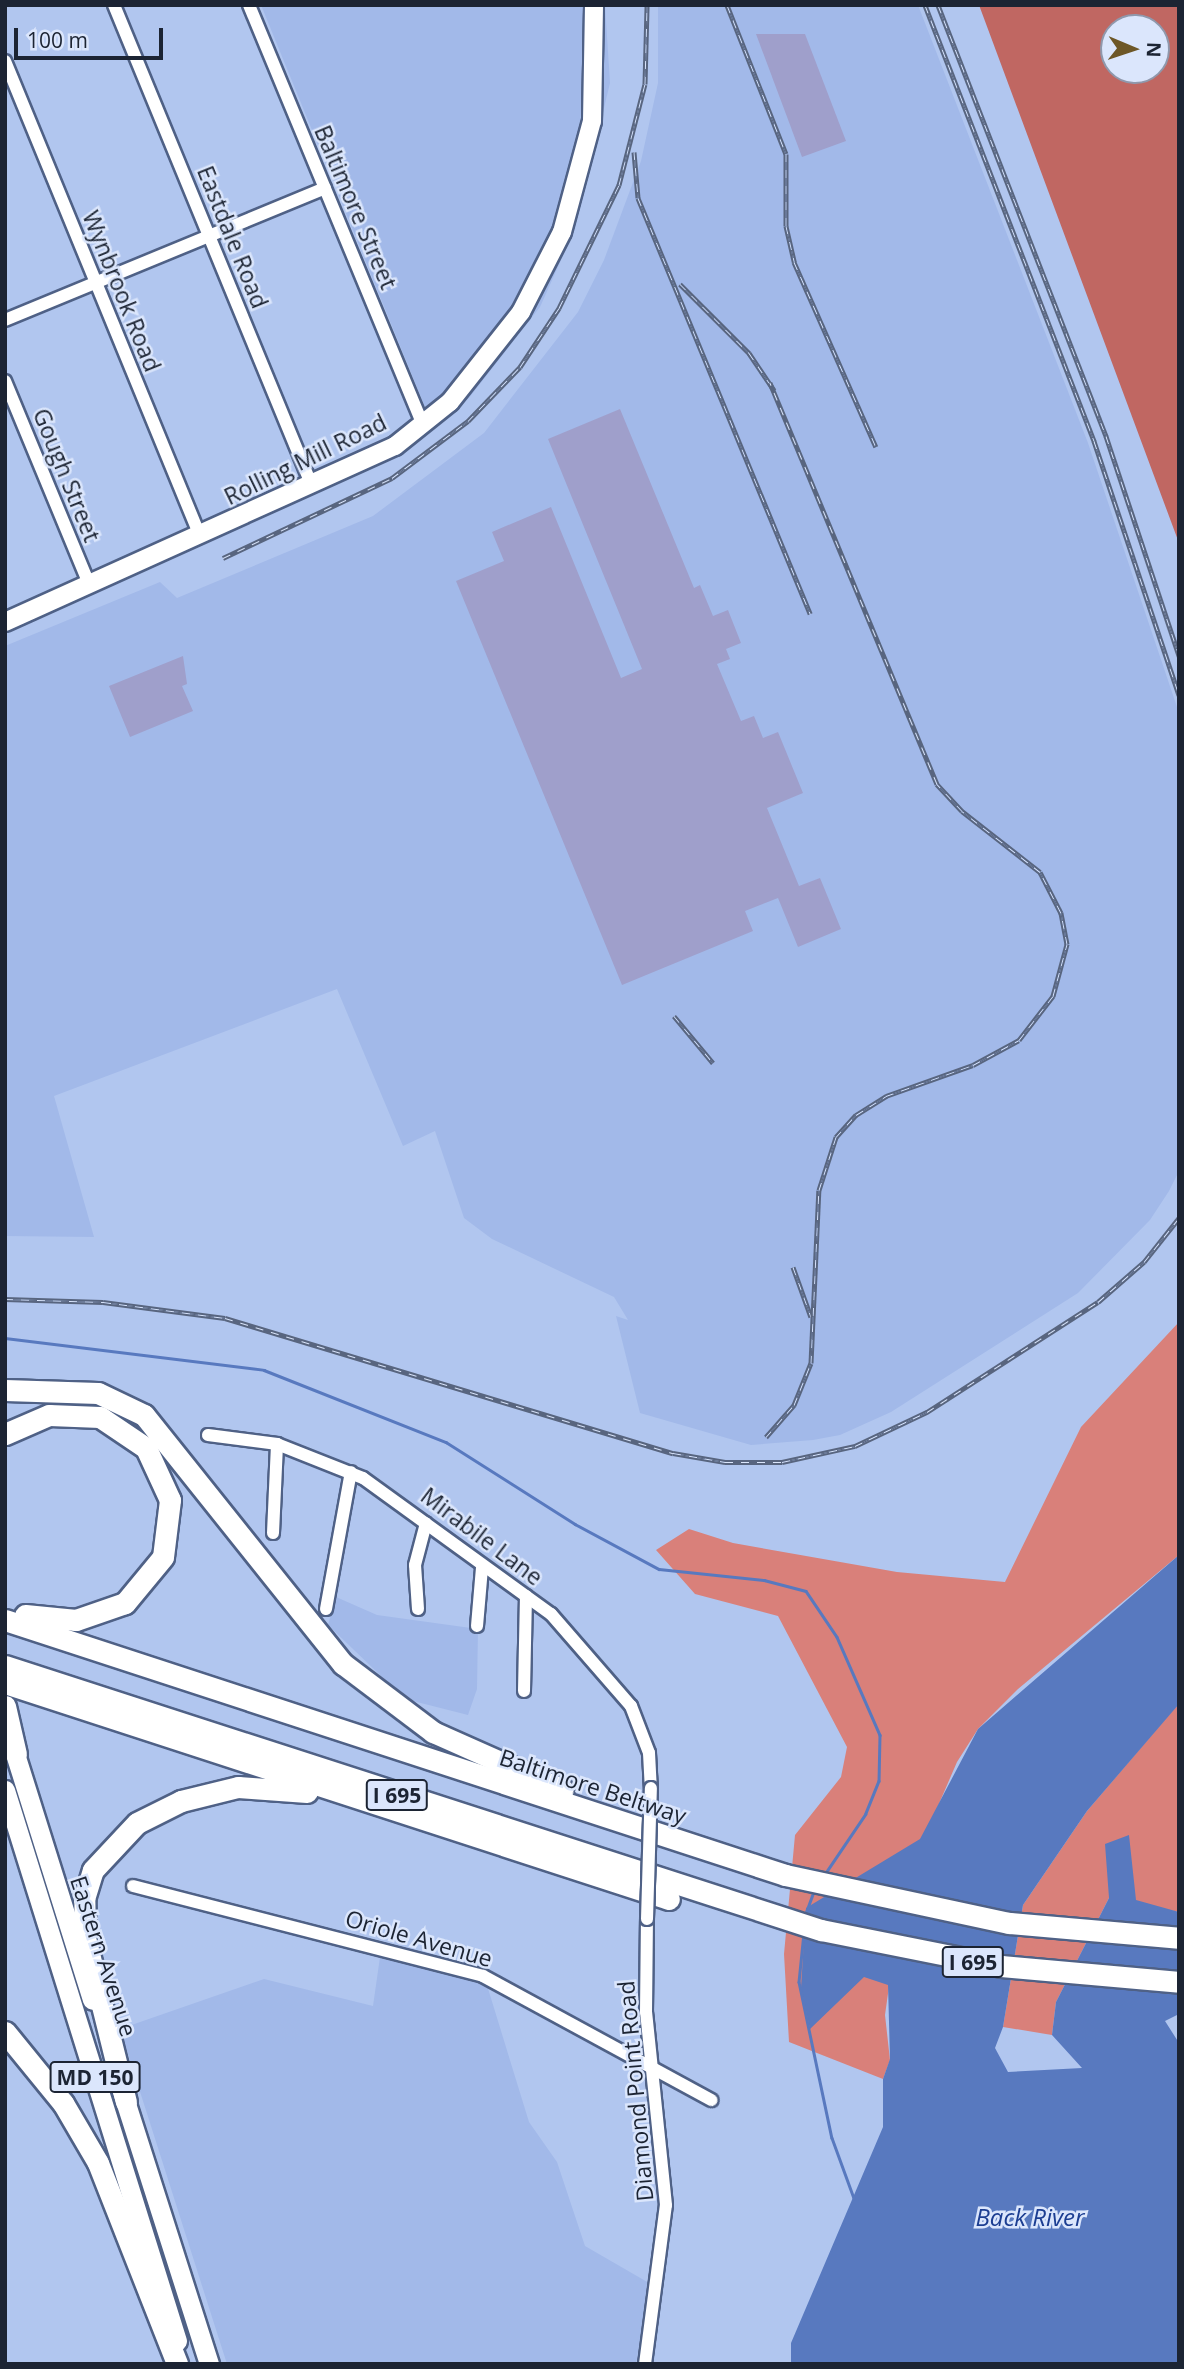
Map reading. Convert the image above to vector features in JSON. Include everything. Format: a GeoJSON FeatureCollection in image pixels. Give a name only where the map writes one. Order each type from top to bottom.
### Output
{"type":"FeatureCollection","features":[{"type":"Feature","properties":{"kind":"highway"},"geometry":{"type":"LineString","coordinates":[[5,1390],[98,1394],[144,1415],[177,1449],[306,1623],[384,1699],[469,1750],[693,1846]]}},
{"type":"Feature","properties":{"kind":"highway"},"geometry":{"type":"LineString","coordinates":[[5,1434],[32,1419],[58,1414],[84,1414],[115,1424],[146,1448],[158,1466],[171,1519],[154,1574],[125,1603],[76,1620],[5,1610]]}},
{"type":"Feature","properties":{"kind":"highway","name":"Baltimore Beltway"},"geometry":{"type":"LineString","coordinates":[[5,1620],[785,1874],[996,1921],[1179,1938]]}},
{"type":"Feature","properties":{"kind":"highway"},"geometry":{"type":"LineString","coordinates":[[15,1678],[445,1828]]}},
{"type":"Feature","properties":{"kind":"highway","name":"I 695"},"geometry":{"type":"LineString","coordinates":[[15,1678],[771,1921],[944,1957],[1055,1973],[1179,1982]]}},
{"type":"Feature","properties":{"kind":"highway"},"geometry":{"type":"LineString","coordinates":[[5,1706],[16,1754]]}},
{"type":"Feature","properties":{"kind":"highway"},"geometry":{"type":"LineString","coordinates":[[126,2102],[83,1918],[90,1877],[118,1839],[181,1801],[238,1787],[294,1789],[445,1828],[771,1921]]}},
{"type":"Feature","properties":{"kind":"highway"},"geometry":{"type":"LineString","coordinates":[[5,2032],[63,2103],[99,2163],[177,2364]]}},
{"type":"Feature","properties":{"kind":"main road","name":"Eastern Avenue"},"geometry":{"type":"LineString","coordinates":[[5,1722],[208,2359]]}},
{"type":"Feature","properties":{"kind":"main road","name":"Eastern Avenue"},"geometry":{"type":"LineString","coordinates":[[5,1790],[184,2364]]}},
{"type":"Feature","properties":{"kind":"main road"},"geometry":{"type":"LineString","coordinates":[[100,2094],[119,2126],[192,2346],[208,2359]]}},
{"type":"Feature","properties":{"kind":"street","name":"Eastdale Road"},"geometry":{"type":"LineString","coordinates":[[114,5],[312,486]]}},
{"type":"Feature","properties":{"kind":"street","name":"Baltimore Street"},"geometry":{"type":"LineString","coordinates":[[249,5],[423,425]]}},
{"type":"Feature","properties":{"kind":"street","name":"Rolling Mill Road"},"geometry":{"type":"LineString","coordinates":[[5,622],[312,486],[394,446],[423,425],[497,349],[537,286],[562,232],[592,121],[594,5]]}},
{"type":"Feature","properties":{"kind":"street","name":"Wynbrook Road"},"geometry":{"type":"LineString","coordinates":[[5,61],[200,536]]}},
{"type":"Feature","properties":{"kind":"street"},"geometry":{"type":"LineString","coordinates":[[5,320],[325,188]]}},
{"type":"Feature","properties":{"kind":"street","name":"Gough Street"},"geometry":{"type":"LineString","coordinates":[[5,381],[90,586]]}},
{"type":"Feature","properties":{"kind":"street","name":"Mirabile Lane"},"geometry":{"type":"LineString","coordinates":[[208,1434],[277,1444],[351,1472],[396,1497],[482,1568],[551,1614],[623,1694],[639,1721],[651,1771]]}},
{"type":"Feature","properties":{"kind":"street"},"geometry":{"type":"LineString","coordinates":[[273,1533],[277,1444]]}},
{"type":"Feature","properties":{"kind":"street"},"geometry":{"type":"LineString","coordinates":[[326,1609],[351,1472]]}},
{"type":"Feature","properties":{"kind":"street"},"geometry":{"type":"LineString","coordinates":[[418,1609],[416,1553],[426,1523]]}},
{"type":"Feature","properties":{"kind":"street"},"geometry":{"type":"LineString","coordinates":[[477,1626],[482,1568]]}},
{"type":"Feature","properties":{"kind":"street"},"geometry":{"type":"LineString","coordinates":[[524,1691],[526,1596]]}},
{"type":"Feature","properties":{"kind":"street","name":"Diamond Point Road"},"geometry":{"type":"LineString","coordinates":[[645,2364],[666,2205],[646,2012],[651,1771]]}},
{"type":"Feature","properties":{"kind":"street","name":"Oriole Avenue"},"geometry":{"type":"LineString","coordinates":[[133,1886],[475,1973],[710,2100]]}},
{"type":"Feature","properties":{"kind":"shaded area"},"geometry":{"type":"Polygon","coordinates":[[[261,5],[605,5],[610,83],[575,229],[540,307],[469,398],[434,429],[261,5]]]}},
{"type":"Feature","properties":{"kind":"shaded area"},"geometry":{"type":"Polygon","coordinates":[[[658,5],[918,5],[1088,443],[1179,713],[1179,1171],[1169,1191],[1150,1220],[1078,1293],[891,1412],[840,1435],[813,1440],[751,1445],[640,1413],[616,1316],[628,1320],[614,1297],[492,1239],[464,1218],[435,1131],[403,1146],[337,989],[54,1096],[94,1237],[5,1236],[5,646],[160,582],[177,598],[373,516],[484,433],[578,312],[604,260],[641,161],[658,83],[658,5]]]}},
{"type":"Feature","properties":{"kind":"shaded area"},"geometry":{"type":"Polygon","coordinates":[[[979,5],[1179,5],[1179,543],[979,5]]]}},
{"type":"Feature","properties":{"kind":"shaded area"},"geometry":{"type":"Polygon","coordinates":[[[1179,1322],[1179,1555],[1018,1689],[978,1729],[957,1762],[903,1887],[885,2015],[890,2060],[883,2079],[789,2042],[784,1954],[795,1835],[841,1777],[847,1747],[778,1616],[695,1594],[656,1550],[689,1529],[733,1543],[897,1572],[1005,1582],[1081,1427],[1179,1322]]]}},
{"type":"Feature","properties":{"kind":"shaded area"},"geometry":{"type":"Polygon","coordinates":[[[336,1597],[377,1615],[478,1629],[477,1689],[468,1715],[405,1699],[328,1625],[336,1597]]]}},
{"type":"Feature","properties":{"kind":"shaded area"},"geometry":{"type":"Polygon","coordinates":[[[1179,1703],[1179,1912],[1109,1898],[1056,2002],[1052,2035],[1003,2027],[1023,1905],[1087,1811],[1179,1703]]]}},
{"type":"Feature","properties":{"kind":"shaded area"},"geometry":{"type":"Polygon","coordinates":[[[381,1950],[486,1982],[529,2122],[557,2162],[585,2246],[649,2283],[636,2364],[227,2364],[120,2029],[264,1979],[373,2006],[381,1950]]]}},
{"type":"Feature","properties":{"kind":"water","name":"Back River"},"geometry":{"type":"Polygon","coordinates":[[[1179,1555],[1179,1704],[1087,1811],[1023,1905],[1003,2027],[995,2048],[1008,2072],[1082,2068],[1052,2035],[1056,2002],[1109,1898],[1105,1844],[1129,1835],[1136,1900],[1179,1912],[1179,2014],[1165,2021],[1179,2043],[1179,2364],[791,2364],[791,2343],[883,2127],[883,2079],[890,2059],[888,1985],[864,1977],[810,2029],[801,1988],[806,1908],[920,1839],[978,1729],[1179,1555]]]}},
{"type":"Feature","properties":{"kind":"building"},"geometry":{"type":"Polygon","coordinates":[[[756,34],[805,34],[846,141],[802,157],[756,34]]]}},
{"type":"Feature","properties":{"kind":"building"},"geometry":{"type":"Polygon","coordinates":[[[620,409],[694,588],[700,585],[713,616],[728,610],[741,643],[726,649],[730,659],[717,664],[741,721],[754,716],[763,738],[778,732],[803,793],[767,808],[799,886],[820,878],[841,929],[798,947],[778,898],[745,911],[753,931],[622,985],[456,581],[504,561],[492,532],[551,507],[621,678],[642,669],[548,439],[620,409]]]}},
{"type":"Feature","properties":{"kind":"building"},"geometry":{"type":"Polygon","coordinates":[[[183,656],[187,684],[182,686],[193,711],[130,737],[109,686],[183,656]]]}},
{"type":"Feature","properties":{"kind":"waterway"},"geometry":{"type":"LineString","coordinates":[[5,1338],[264,1370],[446,1442],[575,1524],[659,1569],[764,1580],[806,1591],[837,1637],[880,1735],[879,1781],[866,1814],[824,1876]]}},
{"type":"Feature","properties":{"kind":"waterway"},"geometry":{"type":"LineString","coordinates":[[805,1915],[814,1890]]}},
{"type":"Feature","properties":{"kind":"waterway"},"geometry":{"type":"LineString","coordinates":[[804,1933],[799,1982],[832,2138],[854,2198]]}},
{"type":"Feature","properties":{"kind":"railway"},"geometry":{"type":"LineString","coordinates":[[223,558],[392,478],[468,421],[520,367],[559,308],[619,185],[645,84],[647,5]]}},
{"type":"Feature","properties":{"kind":"railway"},"geometry":{"type":"LineString","coordinates":[[727,5],[786,154],[786,226],[794,262],[876,447]]}},
{"type":"Feature","properties":{"kind":"railway"},"geometry":{"type":"LineString","coordinates":[[925,5],[1094,441],[1179,695]]}},
{"type":"Feature","properties":{"kind":"railway"},"geometry":{"type":"LineString","coordinates":[[938,5],[1106,436],[1179,656]]}},
{"type":"Feature","properties":{"kind":"railway"},"geometry":{"type":"LineString","coordinates":[[634,152],[638,198],[810,614]]}},
{"type":"Feature","properties":{"kind":"railway"},"geometry":{"type":"LineString","coordinates":[[680,284],[749,353],[774,390]]}},
{"type":"Feature","properties":{"kind":"railway"},"geometry":{"type":"LineString","coordinates":[[766,1437],[794,1405],[811,1363],[819,1190],[836,1137],[856,1115],[886,1096],[973,1065],[1019,1040],[1053,996],[1067,944],[1061,913],[1040,872],[962,811],[937,784],[770,382]]}},
{"type":"Feature","properties":{"kind":"railway"},"geometry":{"type":"LineString","coordinates":[[674,1016],[713,1063]]}},
{"type":"Feature","properties":{"kind":"railway"},"geometry":{"type":"LineString","coordinates":[[5,1299],[103,1302],[225,1318],[673,1453],[725,1462],[782,1462],[855,1446],[927,1412],[1098,1302],[1144,1262],[1179,1218]]}},
{"type":"Feature","properties":{"kind":"railway"},"geometry":{"type":"LineString","coordinates":[[793,1267],[811,1317]]}}]}
